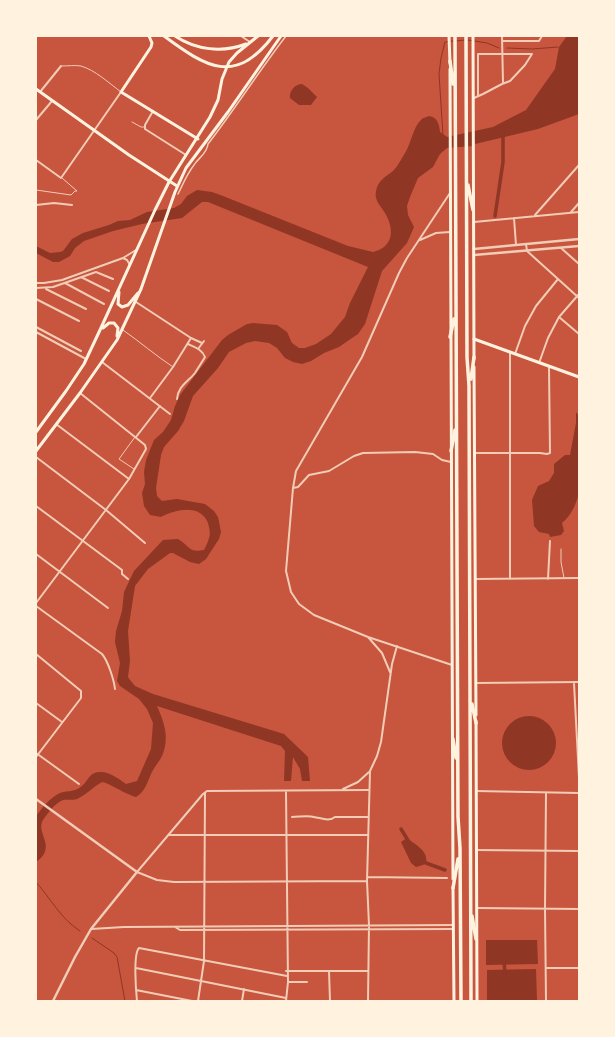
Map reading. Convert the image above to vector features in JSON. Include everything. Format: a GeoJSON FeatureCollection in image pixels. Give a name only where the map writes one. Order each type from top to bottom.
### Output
{"type":"FeatureCollection","features":[{"type":"Feature","properties":{"kind":"highway"},"geometry":{"type":"LineString","coordinates":[[455,36],[458,817],[460,848],[461,1001]]}},
{"type":"Feature","properties":{"kind":"highway"},"geometry":{"type":"LineString","coordinates":[[466,36],[471,1001]]}},
{"type":"Feature","properties":{"kind":"highway"},"geometry":{"type":"LineString","coordinates":[[450,61],[455,95]]}},
{"type":"Feature","properties":{"kind":"highway"},"geometry":{"type":"LineString","coordinates":[[466,176],[473,210]]}},
{"type":"Feature","properties":{"kind":"highway"},"geometry":{"type":"LineString","coordinates":[[450,337],[456,312]]}},
{"type":"Feature","properties":{"kind":"highway"},"geometry":{"type":"LineString","coordinates":[[469,386],[474,357]]}},
{"type":"Feature","properties":{"kind":"highway"},"geometry":{"type":"LineString","coordinates":[[451,451],[456,415]]}},
{"type":"Feature","properties":{"kind":"highway"},"geometry":{"type":"LineString","coordinates":[[470,694],[476,723]]}},
{"type":"Feature","properties":{"kind":"highway"},"geometry":{"type":"LineString","coordinates":[[453,740],[458,767]]}},
{"type":"Feature","properties":{"kind":"highway"},"geometry":{"type":"LineString","coordinates":[[454,888],[460,848]]}},
{"type":"Feature","properties":{"kind":"highway"},"geometry":{"type":"LineString","coordinates":[[470,908],[476,939]]}},
{"type":"Feature","properties":{"kind":"main road"},"geometry":{"type":"LineString","coordinates":[[164,36],[189,54],[205,63],[218,66],[231,66],[243,63],[258,54],[273,36]]}},
{"type":"Feature","properties":{"kind":"main road"},"geometry":{"type":"LineString","coordinates":[[175,36],[196,47],[217,50],[232,48],[250,42]]}},
{"type":"Feature","properties":{"kind":"main road"},"geometry":{"type":"LineString","coordinates":[[36,432],[66,392],[86,359],[169,182],[198,139],[210,117],[218,100],[222,79],[229,62],[237,53],[258,36]]}},
{"type":"Feature","properties":{"kind":"main road"},"geometry":{"type":"LineString","coordinates":[[36,450],[80,393],[117,340],[136,302],[169,206],[186,168],[228,112],[281,36]]}},
{"type":"Feature","properties":{"kind":"main road"},"geometry":{"type":"LineString","coordinates":[[450,36],[450,337],[454,1001]]}},
{"type":"Feature","properties":{"kind":"main road"},"geometry":{"type":"LineString","coordinates":[[473,36],[477,1001]]}},
{"type":"Feature","properties":{"kind":"main road"},"geometry":{"type":"LineString","coordinates":[[148,37],[152,43],[151,48],[121,92],[198,139]]}},
{"type":"Feature","properties":{"kind":"main road"},"geometry":{"type":"LineString","coordinates":[[36,89],[169,182],[177,186]]}},
{"type":"Feature","properties":{"kind":"main road"},"geometry":{"type":"LineString","coordinates":[[122,283],[117,301],[118,305],[121,307],[128,305],[141,289]]}},
{"type":"Feature","properties":{"kind":"main road"},"geometry":{"type":"LineString","coordinates":[[100,330],[108,323],[114,323],[118,328],[117,340]]}},
{"type":"Feature","properties":{"kind":"main road"},"geometry":{"type":"LineString","coordinates":[[474,339],[579,377]]}},
{"type":"Feature","properties":{"kind":"street"},"geometry":{"type":"LineString","coordinates":[[242,36],[250,42]]}},
{"type":"Feature","properties":{"kind":"street"},"geometry":{"type":"LineString","coordinates":[[178,194],[194,163],[203,156],[208,148],[208,144],[286,36]]}},
{"type":"Feature","properties":{"kind":"street"},"geometry":{"type":"LineString","coordinates":[[502,36],[503,83]]}},
{"type":"Feature","properties":{"kind":"street"},"geometry":{"type":"LineString","coordinates":[[502,41],[539,41],[542,36]]}},
{"type":"Feature","properties":{"kind":"street"},"geometry":{"type":"LineString","coordinates":[[473,98],[478,96],[503,83],[510,82],[525,65],[532,54],[478,54],[478,96]]}},
{"type":"Feature","properties":{"kind":"street"},"geometry":{"type":"LineString","coordinates":[[40,92],[61,66]]}},
{"type":"Feature","properties":{"kind":"street"},"geometry":{"type":"LineString","coordinates":[[36,160],[61,178],[121,92]]}},
{"type":"Feature","properties":{"kind":"street"},"geometry":{"type":"LineString","coordinates":[[36,120],[52,101]]}},
{"type":"Feature","properties":{"kind":"street"},"geometry":{"type":"LineString","coordinates":[[153,111],[144,128],[186,155]]}},
{"type":"Feature","properties":{"kind":"street"},"geometry":{"type":"LineString","coordinates":[[534,216],[579,165]]}},
{"type":"Feature","properties":{"kind":"street"},"geometry":{"type":"LineString","coordinates":[[450,193],[407,258],[360,362],[298,466],[294,478],[286,571],[291,592],[299,604],[310,613],[368,637],[452,665]]}},
{"type":"Feature","properties":{"kind":"street"},"geometry":{"type":"LineString","coordinates":[[36,206],[54,203],[72,205]]}},
{"type":"Feature","properties":{"kind":"street"},"geometry":{"type":"LineString","coordinates":[[570,212],[579,203]]}},
{"type":"Feature","properties":{"kind":"street"},"geometry":{"type":"LineString","coordinates":[[474,222],[579,212]]}},
{"type":"Feature","properties":{"kind":"street"},"geometry":{"type":"LineString","coordinates":[[514,218],[516,246]]}},
{"type":"Feature","properties":{"kind":"street"},"geometry":{"type":"LineString","coordinates":[[419,240],[432,234],[450,232]]}},
{"type":"Feature","properties":{"kind":"street"},"geometry":{"type":"LineString","coordinates":[[474,249],[579,239]]}},
{"type":"Feature","properties":{"kind":"street"},"geometry":{"type":"LineString","coordinates":[[526,244],[527,251],[578,296],[559,317],[548,338],[539,363]]}},
{"type":"Feature","properties":{"kind":"street"},"geometry":{"type":"LineString","coordinates":[[474,255],[579,246]]}},
{"type":"Feature","properties":{"kind":"street"},"geometry":{"type":"LineString","coordinates":[[561,248],[579,264]]}},
{"type":"Feature","properties":{"kind":"street"},"geometry":{"type":"LineString","coordinates":[[36,283],[51,282],[73,275],[122,258],[137,250]]}},
{"type":"Feature","properties":{"kind":"street"},"geometry":{"type":"LineString","coordinates":[[122,258],[127,260],[130,265]]}},
{"type":"Feature","properties":{"kind":"street"},"geometry":{"type":"LineString","coordinates":[[36,288],[45,288],[65,283],[98,272],[113,279]]}},
{"type":"Feature","properties":{"kind":"street"},"geometry":{"type":"LineString","coordinates":[[73,275],[74,280]]}},
{"type":"Feature","properties":{"kind":"street"},"geometry":{"type":"LineString","coordinates":[[81,277],[109,291]]}},
{"type":"Feature","properties":{"kind":"street"},"geometry":{"type":"LineString","coordinates":[[515,354],[525,326],[536,306],[558,279]]}},
{"type":"Feature","properties":{"kind":"street"},"geometry":{"type":"LineString","coordinates":[[65,283],[104,304]]}},
{"type":"Feature","properties":{"kind":"street"},"geometry":{"type":"LineString","coordinates":[[45,288],[86,309]]}},
{"type":"Feature","properties":{"kind":"street"},"geometry":{"type":"LineString","coordinates":[[36,299],[79,321]]}},
{"type":"Feature","properties":{"kind":"street"},"geometry":{"type":"LineString","coordinates":[[136,302],[191,338],[203,342],[198,349]]}},
{"type":"Feature","properties":{"kind":"street"},"geometry":{"type":"LineString","coordinates":[[559,317],[579,334]]}},
{"type":"Feature","properties":{"kind":"street"},"geometry":{"type":"LineString","coordinates":[[36,327],[81,351]]}},
{"type":"Feature","properties":{"kind":"street"},"geometry":{"type":"LineString","coordinates":[[36,332],[86,359]]}},
{"type":"Feature","properties":{"kind":"street"},"geometry":{"type":"LineString","coordinates":[[150,398],[173,367],[191,338]]}},
{"type":"Feature","properties":{"kind":"street"},"geometry":{"type":"LineString","coordinates":[[177,399],[177,393],[181,387],[194,374],[205,357],[203,352],[188,344]]}},
{"type":"Feature","properties":{"kind":"street"},"geometry":{"type":"LineString","coordinates":[[510,353],[510,579]]}},
{"type":"Feature","properties":{"kind":"street"},"geometry":{"type":"LineString","coordinates":[[102,362],[170,414]]}},
{"type":"Feature","properties":{"kind":"street"},"geometry":{"type":"LineString","coordinates":[[474,453],[550,453],[549,367]]}},
{"type":"Feature","properties":{"kind":"street"},"geometry":{"type":"LineString","coordinates":[[80,393],[136,437],[145,445],[146,448],[135,470],[36,603],[102,654],[106,660],[114,681],[115,689]]}},
{"type":"Feature","properties":{"kind":"street"},"geometry":{"type":"LineString","coordinates":[[136,437],[160,406]]}},
{"type":"Feature","properties":{"kind":"street"},"geometry":{"type":"LineString","coordinates":[[56,424],[129,478]]}},
{"type":"Feature","properties":{"kind":"street"},"geometry":{"type":"LineString","coordinates":[[293,488],[298,487],[308,476],[329,471],[354,456],[363,453],[415,452],[433,454],[442,460],[451,462]]}},
{"type":"Feature","properties":{"kind":"street"},"geometry":{"type":"LineString","coordinates":[[36,457],[106,510],[145,543]]}},
{"type":"Feature","properties":{"kind":"street"},"geometry":{"type":"LineString","coordinates":[[36,506],[122,570],[122,574],[128,579]]}},
{"type":"Feature","properties":{"kind":"street"},"geometry":{"type":"LineString","coordinates":[[548,579],[550,541]]}},
{"type":"Feature","properties":{"kind":"street"},"geometry":{"type":"LineString","coordinates":[[36,554],[108,608]]}},
{"type":"Feature","properties":{"kind":"street"},"geometry":{"type":"LineString","coordinates":[[475,579],[579,578]]}},
{"type":"Feature","properties":{"kind":"street"},"geometry":{"type":"LineString","coordinates":[[368,637],[382,653],[391,674]]}},
{"type":"Feature","properties":{"kind":"street"},"geometry":{"type":"LineString","coordinates":[[368,1001],[368,790],[370,771],[377,756],[381,742],[393,659],[397,646]]}},
{"type":"Feature","properties":{"kind":"street"},"geometry":{"type":"LineString","coordinates":[[36,654],[81,691],[81,698],[37,754],[79,784]]}},
{"type":"Feature","properties":{"kind":"street"},"geometry":{"type":"LineString","coordinates":[[574,682],[579,778]]}},
{"type":"Feature","properties":{"kind":"street"},"geometry":{"type":"LineString","coordinates":[[476,684],[579,682]]}},
{"type":"Feature","properties":{"kind":"street"},"geometry":{"type":"LineString","coordinates":[[36,703],[62,722]]}},
{"type":"Feature","properties":{"kind":"street"},"geometry":{"type":"LineString","coordinates":[[342,790],[358,782],[370,771]]}},
{"type":"Feature","properties":{"kind":"street"},"geometry":{"type":"LineString","coordinates":[[53,1001],[91,929],[168,835],[205,793],[210,790],[368,790]]}},
{"type":"Feature","properties":{"kind":"street"},"geometry":{"type":"LineString","coordinates":[[286,790],[286,976],[288,982],[286,1000]]}},
{"type":"Feature","properties":{"kind":"street"},"geometry":{"type":"LineString","coordinates":[[476,791],[579,793]]}},
{"type":"Feature","properties":{"kind":"street"},"geometry":{"type":"LineString","coordinates":[[198,1001],[204,961],[205,793]]}},
{"type":"Feature","properties":{"kind":"street"},"geometry":{"type":"LineString","coordinates":[[546,793],[546,1001]]}},
{"type":"Feature","properties":{"kind":"street"},"geometry":{"type":"LineString","coordinates":[[38,800],[147,878],[161,881],[367,881]]}},
{"type":"Feature","properties":{"kind":"street"},"geometry":{"type":"LineString","coordinates":[[292,817],[332,819],[335,817],[368,816]]}},
{"type":"Feature","properties":{"kind":"street"},"geometry":{"type":"LineString","coordinates":[[168,835],[368,835]]}},
{"type":"Feature","properties":{"kind":"street"},"geometry":{"type":"LineString","coordinates":[[476,850],[579,851]]}},
{"type":"Feature","properties":{"kind":"street"},"geometry":{"type":"LineString","coordinates":[[368,877],[447,878]]}},
{"type":"Feature","properties":{"kind":"street"},"geometry":{"type":"LineString","coordinates":[[477,908],[579,909]]}},
{"type":"Feature","properties":{"kind":"street"},"geometry":{"type":"LineString","coordinates":[[91,929],[205,926],[454,925]]}},
{"type":"Feature","properties":{"kind":"street"},"geometry":{"type":"LineString","coordinates":[[174,927],[180,930],[453,929]]}},
{"type":"Feature","properties":{"kind":"street"},"geometry":{"type":"LineString","coordinates":[[136,1001],[137,950],[142,948],[286,976]]}},
{"type":"Feature","properties":{"kind":"street"},"geometry":{"type":"LineString","coordinates":[[136,968],[244,989],[286,1000],[298,1001]]}},
{"type":"Feature","properties":{"kind":"street"},"geometry":{"type":"LineString","coordinates":[[546,968],[579,968]]}},
{"type":"Feature","properties":{"kind":"street"},"geometry":{"type":"LineString","coordinates":[[286,971],[368,971]]}},
{"type":"Feature","properties":{"kind":"street"},"geometry":{"type":"LineString","coordinates":[[329,971],[330,1001]]}},
{"type":"Feature","properties":{"kind":"street"},"geometry":{"type":"LineString","coordinates":[[288,982],[307,982]]}},
{"type":"Feature","properties":{"kind":"street"},"geometry":{"type":"LineString","coordinates":[[242,1001],[244,989]]}},
{"type":"Feature","properties":{"kind":"street"},"geometry":{"type":"LineString","coordinates":[[136,990],[192,1001]]}},
{"type":"Feature","properties":{"kind":"lane"},"geometry":{"type":"LineString","coordinates":[[61,66],[79,66],[84,68],[99,76],[121,92]]}},
{"type":"Feature","properties":{"kind":"lane"},"geometry":{"type":"LineString","coordinates":[[132,122],[144,128]]}},
{"type":"Feature","properties":{"kind":"lane"},"geometry":{"type":"LineString","coordinates":[[36,190],[71,195],[77,191],[61,178]]}},
{"type":"Feature","properties":{"kind":"lane"},"geometry":{"type":"LineString","coordinates":[[122,330],[141,342],[153,354],[173,367]]}},
{"type":"Feature","properties":{"kind":"lane"},"geometry":{"type":"LineString","coordinates":[[135,470],[119,459],[136,437]]}},
{"type":"Feature","properties":{"kind":"lane"},"geometry":{"type":"LineString","coordinates":[[561,549],[561,562],[564,579]]}},
{"type":"Feature","properties":{"kind":"shaded area"},"geometry":{"type":"Polygon","coordinates":[[[567,36],[579,36],[579,114],[538,129],[475,144],[473,146],[447,148],[440,154],[433,167],[418,178],[407,206],[408,215],[414,227],[407,243],[382,271],[365,324],[358,334],[339,347],[302,364],[285,358],[277,348],[269,343],[255,341],[246,343],[229,352],[218,368],[193,396],[184,421],[178,431],[164,447],[161,455],[156,488],[157,496],[162,501],[177,499],[205,504],[214,511],[218,517],[221,532],[219,539],[206,559],[199,564],[190,562],[173,553],[170,553],[148,569],[135,586],[128,631],[130,661],[128,677],[135,686],[153,694],[284,734],[308,757],[310,781],[302,781],[300,769],[293,757],[291,781],[284,781],[285,751],[281,746],[157,706],[164,724],[166,743],[162,756],[142,792],[136,797],[102,782],[77,799],[60,801],[52,808],[41,825],[46,846],[42,856],[36,862],[36,816],[49,801],[61,793],[73,791],[79,788],[94,773],[97,772],[111,774],[126,784],[137,781],[151,749],[153,723],[147,709],[139,699],[120,686],[117,681],[120,663],[115,642],[116,631],[122,611],[124,592],[134,571],[163,540],[178,539],[192,550],[199,551],[204,550],[210,535],[208,523],[204,517],[193,510],[173,512],[161,517],[150,515],[144,506],[142,493],[145,484],[144,472],[146,460],[154,440],[163,432],[171,420],[180,395],[222,340],[228,335],[247,324],[277,325],[287,332],[292,343],[299,348],[305,348],[316,344],[331,334],[345,317],[350,303],[368,267],[208,202],[202,202],[182,218],[142,224],[113,231],[84,241],[75,248],[70,256],[59,262],[53,262],[36,253],[36,246],[50,253],[63,251],[72,239],[83,233],[118,221],[130,220],[147,212],[174,208],[181,204],[187,196],[197,190],[212,192],[223,196],[348,246],[373,252],[377,251],[384,247],[391,235],[387,217],[376,198],[378,184],[398,165],[407,149],[418,123],[423,118],[429,116],[432,117],[436,120],[440,132],[447,137],[493,127],[526,110],[555,69],[559,47],[567,36]]]}},
{"type":"Feature","properties":{"kind":"shaded area"},"geometry":{"type":"Polygon","coordinates":[[[302,84],[317,97],[311,105],[299,105],[290,98],[290,93],[293,88],[302,84]]]}},
{"type":"Feature","properties":{"kind":"shaded area"},"geometry":{"type":"Polygon","coordinates":[[[576,412],[579,416],[579,492],[573,509],[562,523],[564,531],[561,535],[550,537],[549,534],[539,532],[534,526],[532,500],[538,486],[549,481],[554,473],[554,464],[565,455],[570,455],[576,423],[576,412]]]}},
{"type":"Feature","properties":{"kind":"shaded area"},"geometry":{"type":"Polygon","coordinates":[[[529,716],[539,718],[548,724],[554,733],[556,743],[554,753],[548,762],[539,768],[529,770],[519,768],[510,762],[504,753],[502,743],[504,733],[510,724],[519,718],[529,716]]]}},
{"type":"Feature","properties":{"kind":"shaded area"},"geometry":{"type":"Polygon","coordinates":[[[407,838],[423,851],[426,864],[416,867],[411,863],[401,842],[407,838]]]}},
{"type":"Feature","properties":{"kind":"shaded area"},"geometry":{"type":"Polygon","coordinates":[[[486,940],[537,940],[538,964],[486,965],[486,940]]]}},
{"type":"Feature","properties":{"kind":"shaded area"},"geometry":{"type":"Polygon","coordinates":[[[536,969],[537,1001],[487,1001],[487,970],[536,969]]]}},
{"type":"Feature","properties":{"kind":"waterway"},"geometry":{"type":"LineString","coordinates":[[456,41],[465,40]]}},
{"type":"Feature","properties":{"kind":"waterway"},"geometry":{"type":"LineString","coordinates":[[468,40],[487,43],[499,48]]}},
{"type":"Feature","properties":{"kind":"waterway"},"geometry":{"type":"LineString","coordinates":[[443,135],[439,74],[445,42],[453,41]]}},
{"type":"Feature","properties":{"kind":"waterway"},"geometry":{"type":"LineString","coordinates":[[507,48],[532,49],[558,47]]}},
{"type":"Feature","properties":{"kind":"waterway"},"geometry":{"type":"LineString","coordinates":[[495,216],[503,162],[503,134]]}},
{"type":"Feature","properties":{"kind":"waterway"},"geometry":{"type":"LineString","coordinates":[[401,829],[409,842]]}},
{"type":"Feature","properties":{"kind":"waterway"},"geometry":{"type":"LineString","coordinates":[[424,861],[445,870]]}},
{"type":"Feature","properties":{"kind":"waterway"},"geometry":{"type":"LineString","coordinates":[[36,882],[67,921],[80,931]]}},
{"type":"Feature","properties":{"kind":"waterway"},"geometry":{"type":"LineString","coordinates":[[92,938],[114,953],[117,957],[125,1001]]}},
{"type":"Feature","properties":{"kind":"waterway"},"geometry":{"type":"LineString","coordinates":[[504,961],[505,974]]}}]}
